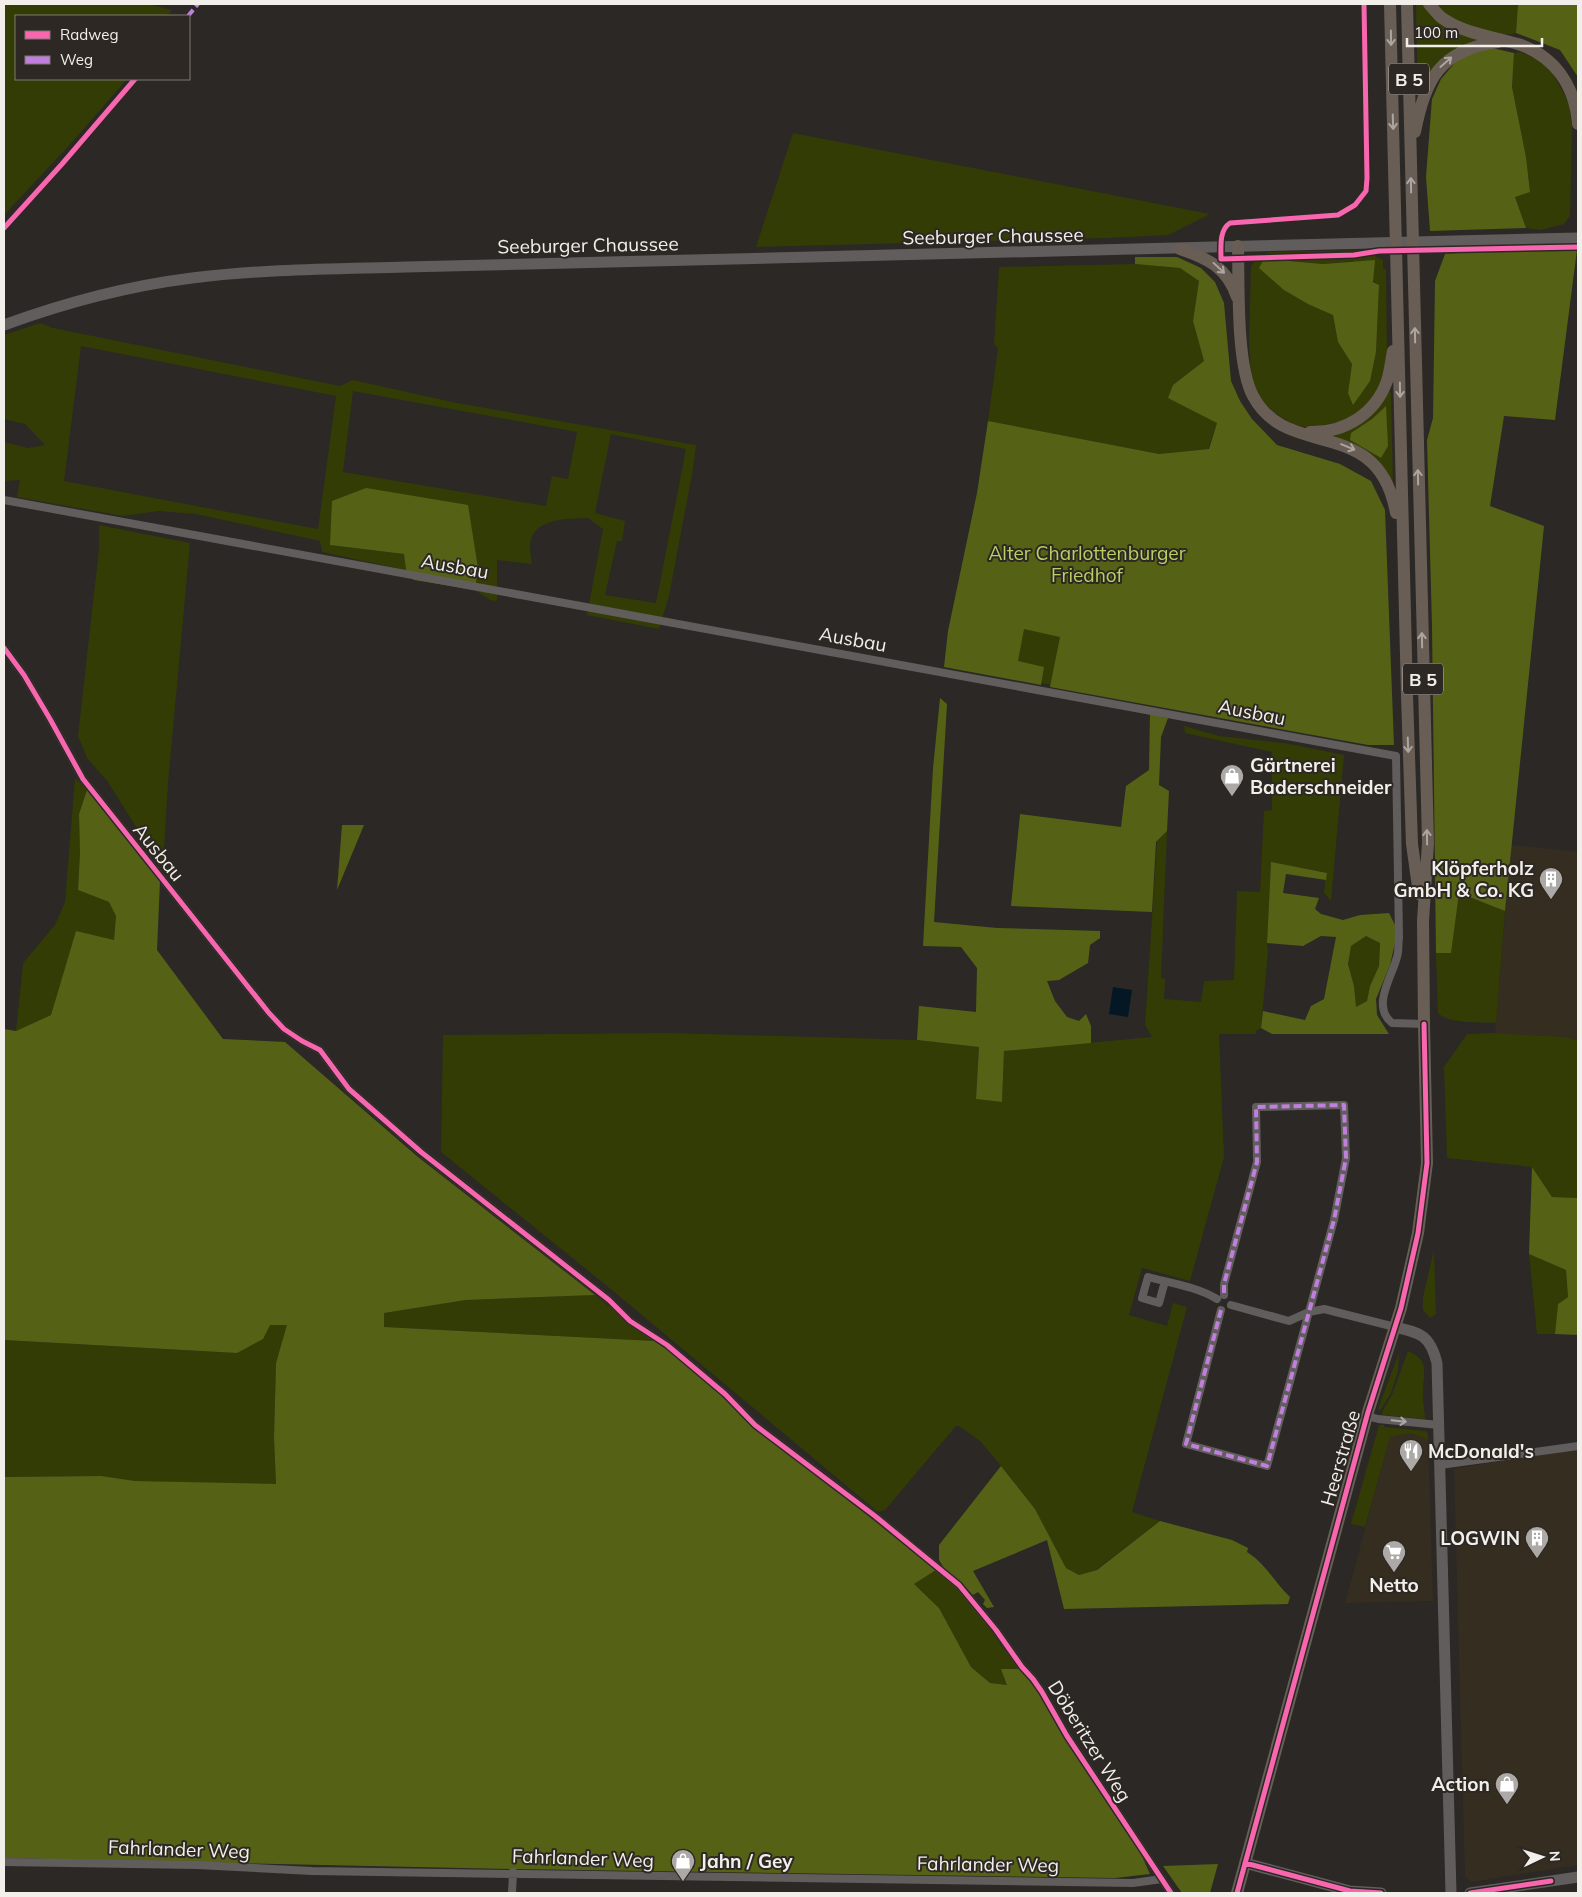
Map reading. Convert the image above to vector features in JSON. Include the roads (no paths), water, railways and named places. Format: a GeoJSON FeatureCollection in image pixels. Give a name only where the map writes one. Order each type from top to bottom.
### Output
{"type":"FeatureCollection","features":[{"type":"Feature","properties":{"kind":"highway","name":"B 5"},"geometry":{"type":"LineString","coordinates":[[1390,4],[1412,844],[1422,921]]}},
{"type":"Feature","properties":{"kind":"highway","name":"B 5"},"geometry":{"type":"LineString","coordinates":[[1407,4],[1428,843],[1422,921],[1424,1024]]}},
{"type":"Feature","properties":{"kind":"highway"},"geometry":{"type":"LineString","coordinates":[[1429,4],[1440,17],[1455,26],[1474,34],[1516,44],[1537,52],[1548,59],[1560,71],[1568,84],[1575,102],[1578,124]]}},
{"type":"Feature","properties":{"kind":"highway"},"geometry":{"type":"LineString","coordinates":[[1411,154],[1418,120],[1430,81],[1436,72],[1455,55],[1471,47],[1503,41]]}},
{"type":"Feature","properties":{"kind":"highway"},"geometry":{"type":"LineString","coordinates":[[1238,246],[1244,365],[1253,395],[1259,406],[1274,420],[1288,428],[1356,451],[1373,463],[1380,471],[1394,498],[1404,568]]}},
{"type":"Feature","properties":{"kind":"highway"},"geometry":{"type":"LineString","coordinates":[[1180,249],[1204,256],[1216,265],[1233,285],[1240,306]]}},
{"type":"Feature","properties":{"kind":"highway"},"geometry":{"type":"LineString","coordinates":[[1301,432],[1325,431],[1346,426],[1361,417],[1380,396],[1387,381],[1390,367],[1398,306]]}},
{"type":"Feature","properties":{"kind":"main road","name":"Seeburger Chaussee"},"geometry":{"type":"LineString","coordinates":[[4,325],[61,306],[113,292],[185,279],[242,273],[1578,238]]}},
{"type":"Feature","properties":{"kind":"main road","name":"Heerstraße"},"geometry":{"type":"LineString","coordinates":[[1237,1893],[1367,1416],[1395,1327],[1417,1240],[1426,1180],[1427,1125],[1424,1024]]}},
{"type":"Feature","properties":{"kind":"main road"},"geometry":{"type":"LineString","coordinates":[[1395,1327],[1422,1335],[1433,1348],[1438,1363],[1451,1893]]}},
{"type":"Feature","properties":{"kind":"main road"},"geometry":{"type":"LineString","coordinates":[[1245,1863],[1350,1891],[1381,1893]]}},
{"type":"Feature","properties":{"kind":"main road"},"geometry":{"type":"LineString","coordinates":[[1470,1893],[1578,1877]]}},
{"type":"Feature","properties":{"kind":"street","name":"Ausbau"},"geometry":{"type":"LineString","coordinates":[[4,500],[1396,756],[1398,955],[1384,995],[1382,1007],[1384,1014],[1392,1023],[1424,1024]]}},
{"type":"Feature","properties":{"kind":"street","name":"Ausbau"},"geometry":{"type":"LineString","coordinates":[[4,648],[24,675],[50,718],[82,780],[269,1013],[284,1029],[320,1050]]}},
{"type":"Feature","properties":{"kind":"street","name":"Döberitzer Weg"},"geometry":{"type":"LineString","coordinates":[[320,1050],[349,1089],[421,1152],[609,1300],[630,1321],[667,1345],[725,1394],[756,1425],[875,1516],[959,1585],[996,1630],[1017,1662],[1042,1692],[1067,1736],[1171,1893]]}},
{"type":"Feature","properties":{"kind":"street"},"geometry":{"type":"LineString","coordinates":[[1165,1282],[1220,1297],[1230,1298],[1231,1305],[1227,1310],[1221,1310],[1217,1306],[1220,1297],[1224,1284],[1257,1162],[1256,1107],[1344,1105],[1346,1158],[1334,1220],[1267,1466],[1186,1444],[1221,1310]]}},
{"type":"Feature","properties":{"kind":"street"},"geometry":{"type":"LineString","coordinates":[[1231,1305],[1290,1321],[1309,1312],[1324,1309],[1395,1327]]}},
{"type":"Feature","properties":{"kind":"street"},"geometry":{"type":"LineString","coordinates":[[1367,1416],[1378,1419],[1439,1425]]}},
{"type":"Feature","properties":{"kind":"street"},"geometry":{"type":"LineString","coordinates":[[1440,1465],[1578,1446]]}},
{"type":"Feature","properties":{"kind":"street","name":"Fahrlander Weg"},"geometry":{"type":"LineString","coordinates":[[4,1862],[197,1865],[312,1870],[513,1872],[661,1877],[890,1878],[1132,1883],[1162,1879]]}},
{"type":"Feature","properties":{"kind":"street"},"geometry":{"type":"LineString","coordinates":[[512,1893],[513,1872]]}},
{"type":"Feature","properties":{"kind":"water"},"geometry":{"type":"Polygon","coordinates":[[[1113,987],[1132,990],[1128,1017],[1109,1014],[1113,987]]]}},
{"type":"Feature","properties":{"kind":"place","name":"Gärtnerei Baderschneider"},"geometry":{"type":"Point","coordinates":[1232,797]}},
{"type":"Feature","properties":{"kind":"place","name":"Klöpferholz GmbH & Co. KG"},"geometry":{"type":"Point","coordinates":[1551,900]}},
{"type":"Feature","properties":{"kind":"place","name":"McDonald's"},"geometry":{"type":"Point","coordinates":[1411,1472]}},
{"type":"Feature","properties":{"kind":"place","name":"LOGWIN"},"geometry":{"type":"Point","coordinates":[1537,1559]}},
{"type":"Feature","properties":{"kind":"place","name":"Netto"},"geometry":{"type":"Point","coordinates":[1394,1573]}},
{"type":"Feature","properties":{"kind":"place","name":"Action"},"geometry":{"type":"Point","coordinates":[1507,1805]}},
{"type":"Feature","properties":{"kind":"place","name":"Jahn / Gey"},"geometry":{"type":"Point","coordinates":[683,1882]}},
{"type":"Feature","properties":{"kind":"park label","name":"Alter Charlottenburger Friedhof"},"geometry":{"type":"Point","coordinates":[1087,564]}}]}
